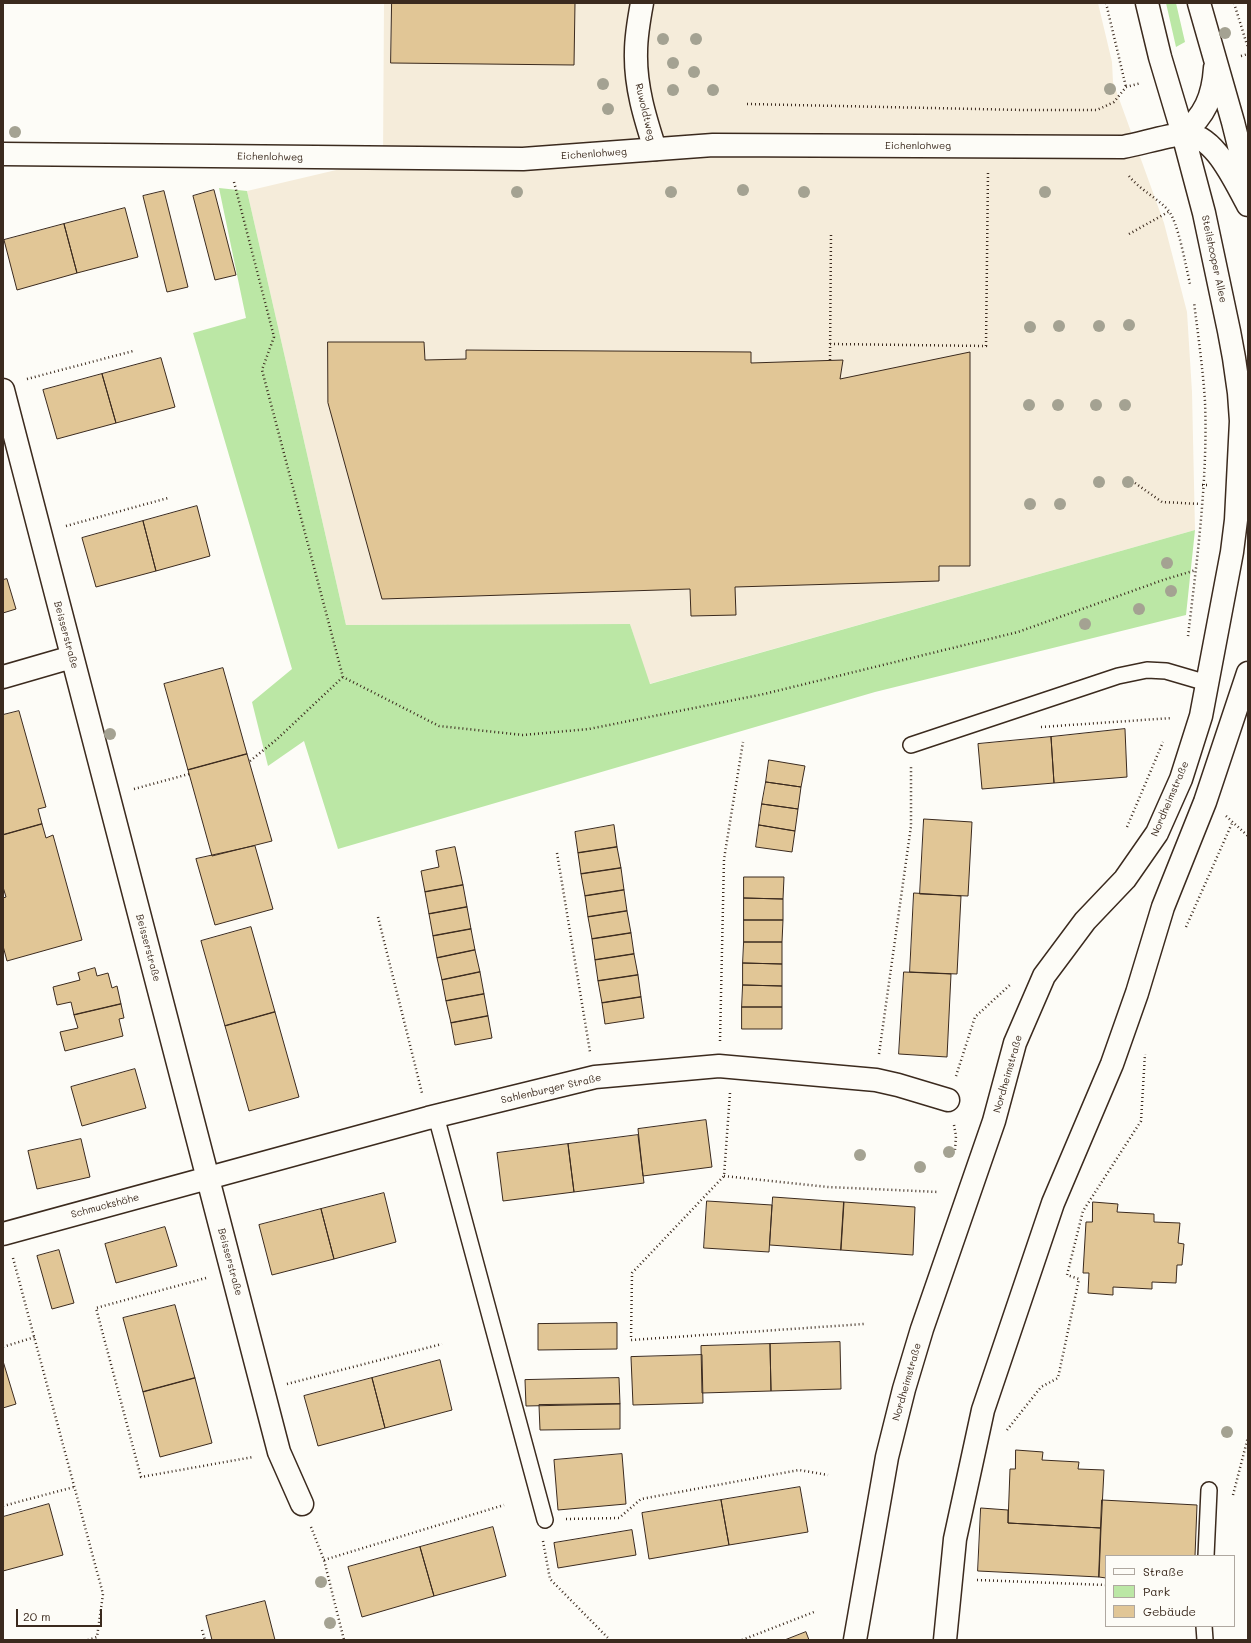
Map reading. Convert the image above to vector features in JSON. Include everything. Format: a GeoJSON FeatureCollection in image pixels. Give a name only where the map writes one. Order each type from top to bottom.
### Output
{"type":"FeatureCollection","features":[{"type":"Feature","properties":{"kind":"street","name":"Ruwoldtweg"},"geometry":{"type":"LineString","coordinates":[[642,3],[637,37],[637,77],[644,114],[655,150]]}},
{"type":"Feature","properties":{"kind":"street","name":"Steilshooper Allee"},"geometry":{"type":"LineString","coordinates":[[1147,3],[1160,57],[1183,134],[1204,213],[1229,331],[1239,392],[1241,421],[1242,521]]}},
{"type":"Feature","properties":{"kind":"street"},"geometry":{"type":"LineString","coordinates":[[1199,3],[1248,182]]}},
{"type":"Feature","properties":{"kind":"street"},"geometry":{"type":"LineString","coordinates":[[1183,134],[1196,123],[1208,102],[1214,80],[1216,62]]}},
{"type":"Feature","properties":{"kind":"street","name":"Eichenlohweg"},"geometry":{"type":"LineString","coordinates":[[3,154],[523,159],[713,145],[1123,147],[1183,134]]}},
{"type":"Feature","properties":{"kind":"street"},"geometry":{"type":"LineString","coordinates":[[1183,134],[1196,136],[1209,145],[1221,159],[1248,205]]}},
{"type":"Feature","properties":{"kind":"street","name":"Beisserstraße"},"geometry":{"type":"LineString","coordinates":[[3,390],[11,456],[40,533],[279,1452],[302,1504]]}},
{"type":"Feature","properties":{"kind":"street","name":"Nordheimstraße"},"geometry":{"type":"LineString","coordinates":[[855,1640],[887,1457],[904,1389],[922,1329],[994,1121],[1015,1043],[1044,976],[1086,921],[1125,878],[1157,833],[1181,779],[1202,716],[1207,683],[1242,521]]}},
{"type":"Feature","properties":{"kind":"street"},"geometry":{"type":"LineString","coordinates":[[3,677],[72,657]]}},
{"type":"Feature","properties":{"kind":"street"},"geometry":{"type":"LineString","coordinates":[[945,1640],[956,1539],[983,1410],[1053,1203],[1112,1064],[1163,907],[1206,802],[1248,673]]}},
{"type":"Feature","properties":{"kind":"street","name":"Sahlenburger Straße"},"geometry":{"type":"LineString","coordinates":[[208,1178],[432,1117],[595,1077],[726,1066],[876,1080],[948,1100]]}},
{"type":"Feature","properties":{"kind":"street","name":"Schmuckshöhe"},"geometry":{"type":"LineString","coordinates":[[5,1233],[208,1178]]}},
{"type":"Feature","properties":{"kind":"lane"},"geometry":{"type":"LineString","coordinates":[[911,745],[1118,676],[1147,670],[1166,671],[1207,683]]}},
{"type":"Feature","properties":{"kind":"lane"},"geometry":{"type":"LineString","coordinates":[[432,1117],[545,1520]]}},
{"type":"Feature","properties":{"kind":"lane"},"geometry":{"type":"LineString","coordinates":[[1206,1555],[1209,1490]]}},
{"type":"Feature","properties":{"kind":"lane"},"geometry":{"type":"LineString","coordinates":[[1204,1627],[1205,1640]]}},
{"type":"Feature","properties":{"kind":"path"},"geometry":{"type":"LineString","coordinates":[[1106,3],[1126,87]]}},
{"type":"Feature","properties":{"kind":"path"},"geometry":{"type":"LineString","coordinates":[[1234,3],[1248,48]]}},
{"type":"Feature","properties":{"kind":"path"},"geometry":{"type":"LineString","coordinates":[[747,104],[1015,110],[1097,110],[1114,102],[1126,87],[1135,84]]}},
{"type":"Feature","properties":{"kind":"path"},"geometry":{"type":"LineString","coordinates":[[1114,102],[1114,107]]}},
{"type":"Feature","properties":{"kind":"path"},"geometry":{"type":"LineString","coordinates":[[830,344],[986,346],[989,147]]}},
{"type":"Feature","properties":{"kind":"path"},"geometry":{"type":"LineString","coordinates":[[228,156],[274,337],[262,370],[344,677],[439,726],[523,735],[589,729],[764,694],[1018,632],[1162,580],[1196,570]]}},
{"type":"Feature","properties":{"kind":"path"},"geometry":{"type":"LineString","coordinates":[[1129,176],[1136,184],[1151,194],[1170,212],[1192,289]]}},
{"type":"Feature","properties":{"kind":"path"},"geometry":{"type":"LineString","coordinates":[[1129,234],[1170,212]]}},
{"type":"Feature","properties":{"kind":"path"},"geometry":{"type":"LineString","coordinates":[[830,360],[831,233]]}},
{"type":"Feature","properties":{"kind":"path"},"geometry":{"type":"LineString","coordinates":[[1188,637],[1198,550],[1205,452],[1205,402],[1193,296]]}},
{"type":"Feature","properties":{"kind":"path"},"geometry":{"type":"LineString","coordinates":[[26,379],[133,351]]}},
{"type":"Feature","properties":{"kind":"path"},"geometry":{"type":"LineString","coordinates":[[1135,482],[1162,502],[1201,504]]}},
{"type":"Feature","properties":{"kind":"path"},"geometry":{"type":"LineString","coordinates":[[1202,485],[1210,485]]}},
{"type":"Feature","properties":{"kind":"path"},"geometry":{"type":"LineString","coordinates":[[40,533],[168,498]]}},
{"type":"Feature","properties":{"kind":"path"},"geometry":{"type":"LineString","coordinates":[[1036,727],[1172,718],[1182,676]]}},
{"type":"Feature","properties":{"kind":"path"},"geometry":{"type":"LineString","coordinates":[[250,761],[276,740],[344,677]]}},
{"type":"Feature","properties":{"kind":"path"},"geometry":{"type":"LineString","coordinates":[[743,742],[724,859],[726,1066],[724,1176],[632,1273],[631,1340],[864,1324]]}},
{"type":"Feature","properties":{"kind":"path"},"geometry":{"type":"LineString","coordinates":[[876,1080],[911,826],[911,745]]}},
{"type":"Feature","properties":{"kind":"path"},"geometry":{"type":"LineString","coordinates":[[108,796],[189,774]]}},
{"type":"Feature","properties":{"kind":"path"},"geometry":{"type":"LineString","coordinates":[[1222,813],[1233,821],[1248,836]]}},
{"type":"Feature","properties":{"kind":"path"},"geometry":{"type":"LineString","coordinates":[[1186,928],[1233,821]]}},
{"type":"Feature","properties":{"kind":"path"},"geometry":{"type":"LineString","coordinates":[[557,853],[595,1077]]}},
{"type":"Feature","properties":{"kind":"path"},"geometry":{"type":"LineString","coordinates":[[378,917],[432,1117]]}},
{"type":"Feature","properties":{"kind":"path"},"geometry":{"type":"LineString","coordinates":[[1006,1431],[1041,1387],[1058,1378],[1079,1279],[1067,1275],[1083,1212],[1140,1121],[1145,1050]]}},
{"type":"Feature","properties":{"kind":"path"},"geometry":{"type":"LineString","coordinates":[[724,1176],[828,1187],[939,1192]]}},
{"type":"Feature","properties":{"kind":"path"},"geometry":{"type":"LineString","coordinates":[[5,1233],[103,1594],[98,1637],[88,1640]]}},
{"type":"Feature","properties":{"kind":"path"},"geometry":{"type":"LineString","coordinates":[[232,1270],[96,1308],[141,1477],[279,1452]]}},
{"type":"Feature","properties":{"kind":"path"},"geometry":{"type":"LineString","coordinates":[[3,1347],[34,1337]]}},
{"type":"Feature","properties":{"kind":"path"},"geometry":{"type":"LineString","coordinates":[[263,1390],[442,1344]]}},
{"type":"Feature","properties":{"kind":"path"},"geometry":{"type":"LineString","coordinates":[[610,1640],[550,1580],[543,1543],[545,1520],[619,1518],[641,1499],[799,1470],[828,1475]]}},
{"type":"Feature","properties":{"kind":"path"},"geometry":{"type":"LineString","coordinates":[[3,1506],[74,1487]]}},
{"type":"Feature","properties":{"kind":"path"},"geometry":{"type":"LineString","coordinates":[[302,1504],[324,1560],[344,1640]]}},
{"type":"Feature","properties":{"kind":"path"},"geometry":{"type":"LineString","coordinates":[[324,1560],[504,1505]]}},
{"type":"Feature","properties":{"kind":"path"},"geometry":{"type":"LineString","coordinates":[[974,1580],[1105,1585]]}},
{"type":"Feature","properties":{"kind":"path"},"geometry":{"type":"LineString","coordinates":[[742,1640],[814,1612]]}},
{"type":"Feature","properties":{"kind":"path"},"geometry":{"type":"LineString","coordinates":[[202,1630],[205,1640]]}},
{"type":"Feature","properties":{"kind":"shaded area"},"geometry":{"type":"Polygon","coordinates":[[[384,3],[1098,3],[1112,62],[1113,82],[1164,223],[1187,312],[1192,392],[1195,530],[649,684],[630,624],[346,625],[247,191],[383,159],[384,3]]]}},
{"type":"Feature","properties":{"kind":"green space"},"geometry":{"type":"Polygon","coordinates":[[[1166,3],[1176,3],[1185,42],[1176,47],[1166,3]]]}},
{"type":"Feature","properties":{"kind":"green space"},"geometry":{"type":"Polygon","coordinates":[[[219,188],[247,191],[346,625],[630,624],[650,684],[1195,530],[1186,615],[875,692],[338,849],[304,741],[268,766],[252,702],[292,669],[193,333],[246,318],[219,188]]]}},
{"type":"Feature","properties":{"kind":"building"},"geometry":{"type":"Polygon","coordinates":[[[392,3],[575,3],[574,65],[391,63],[392,3]]]}},
{"type":"Feature","properties":{"kind":"building"},"geometry":{"type":"Polygon","coordinates":[[[214,190],[236,275],[215,280],[193,196],[214,190]]]}},
{"type":"Feature","properties":{"kind":"building"},"geometry":{"type":"Polygon","coordinates":[[[164,191],[188,287],[167,292],[143,196],[164,191]]]}},
{"type":"Feature","properties":{"kind":"building"},"geometry":{"type":"Polygon","coordinates":[[[125,208],[138,257],[77,273],[64,224],[125,208]]]}},
{"type":"Feature","properties":{"kind":"building"},"geometry":{"type":"Polygon","coordinates":[[[64,224],[77,273],[17,290],[4,240],[64,224]]]}},
{"type":"Feature","properties":{"kind":"building"},"geometry":{"type":"Polygon","coordinates":[[[328,342],[424,342],[425,360],[466,359],[466,350],[751,352],[751,363],[843,360],[840,379],[970,352],[970,566],[939,566],[939,581],[735,587],[736,615],[691,616],[690,589],[382,599],[328,403],[328,342]]]}},
{"type":"Feature","properties":{"kind":"building"},"geometry":{"type":"Polygon","coordinates":[[[161,358],[175,407],[116,423],[102,374],[161,358]]]}},
{"type":"Feature","properties":{"kind":"building"},"geometry":{"type":"Polygon","coordinates":[[[102,374],[116,423],[57,439],[43,390],[102,374]]]}},
{"type":"Feature","properties":{"kind":"building"},"geometry":{"type":"Polygon","coordinates":[[[197,506],[210,556],[156,571],[143,521],[197,506]]]}},
{"type":"Feature","properties":{"kind":"building"},"geometry":{"type":"Polygon","coordinates":[[[143,521],[156,571],[96,587],[82,538],[143,521]]]}},
{"type":"Feature","properties":{"kind":"building"},"geometry":{"type":"Polygon","coordinates":[[[7,579],[16,609],[3,613],[3,580],[7,579]]]}},
{"type":"Feature","properties":{"kind":"building"},"geometry":{"type":"Polygon","coordinates":[[[223,668],[247,754],[188,770],[164,684],[223,668]]]}},
{"type":"Feature","properties":{"kind":"building"},"geometry":{"type":"Polygon","coordinates":[[[19,711],[46,807],[38,809],[42,824],[3,835],[3,715],[19,711]]]}},
{"type":"Feature","properties":{"kind":"building"},"geometry":{"type":"Polygon","coordinates":[[[1125,729],[1127,777],[1054,783],[1051,737],[1125,729]]]}},
{"type":"Feature","properties":{"kind":"building"},"geometry":{"type":"Polygon","coordinates":[[[1051,737],[1054,783],[982,789],[978,744],[1051,737]]]}},
{"type":"Feature","properties":{"kind":"building"},"geometry":{"type":"Polygon","coordinates":[[[247,754],[272,841],[212,856],[188,770],[247,754]]]}},
{"type":"Feature","properties":{"kind":"building"},"geometry":{"type":"Polygon","coordinates":[[[769,760],[805,766],[801,787],[766,782],[769,760]]]}},
{"type":"Feature","properties":{"kind":"building"},"geometry":{"type":"Polygon","coordinates":[[[766,782],[801,787],[798,809],[762,804],[766,782]]]}},
{"type":"Feature","properties":{"kind":"building"},"geometry":{"type":"Polygon","coordinates":[[[762,804],[798,809],[795,831],[759,825],[762,804]]]}},
{"type":"Feature","properties":{"kind":"building"},"geometry":{"type":"Polygon","coordinates":[[[924,819],[972,822],[968,896],[920,894],[924,819]]]}},
{"type":"Feature","properties":{"kind":"building"},"geometry":{"type":"Polygon","coordinates":[[[42,824],[46,838],[53,835],[82,940],[7,961],[3,946],[3,898],[6,897],[3,887],[3,835],[42,824]]]}},
{"type":"Feature","properties":{"kind":"building"},"geometry":{"type":"Polygon","coordinates":[[[614,825],[617,847],[578,853],[575,832],[614,825]]]}},
{"type":"Feature","properties":{"kind":"building"},"geometry":{"type":"Polygon","coordinates":[[[759,825],[795,831],[792,852],[756,847],[759,825]]]}},
{"type":"Feature","properties":{"kind":"building"},"geometry":{"type":"Polygon","coordinates":[[[255,846],[273,909],[215,925],[196,859],[255,846]]]}},
{"type":"Feature","properties":{"kind":"building"},"geometry":{"type":"Polygon","coordinates":[[[455,847],[463,885],[425,892],[421,871],[439,867],[436,851],[455,847]]]}},
{"type":"Feature","properties":{"kind":"building"},"geometry":{"type":"Polygon","coordinates":[[[617,847],[621,868],[581,874],[578,853],[617,847]]]}},
{"type":"Feature","properties":{"kind":"building"},"geometry":{"type":"Polygon","coordinates":[[[621,868],[624,890],[585,896],[581,874],[621,868]]]}},
{"type":"Feature","properties":{"kind":"building"},"geometry":{"type":"Polygon","coordinates":[[[744,877],[784,877],[783,899],[744,898],[744,877]]]}},
{"type":"Feature","properties":{"kind":"building"},"geometry":{"type":"Polygon","coordinates":[[[463,885],[467,907],[429,914],[425,892],[463,885]]]}},
{"type":"Feature","properties":{"kind":"building"},"geometry":{"type":"Polygon","coordinates":[[[624,890],[627,911],[588,917],[585,896],[624,890]]]}},
{"type":"Feature","properties":{"kind":"building"},"geometry":{"type":"Polygon","coordinates":[[[914,893],[961,896],[957,974],[910,972],[914,893]]]}},
{"type":"Feature","properties":{"kind":"building"},"geometry":{"type":"Polygon","coordinates":[[[744,898],[783,899],[783,920],[744,920],[744,898]]]}},
{"type":"Feature","properties":{"kind":"building"},"geometry":{"type":"Polygon","coordinates":[[[467,907],[471,929],[433,936],[429,914],[467,907]]]}},
{"type":"Feature","properties":{"kind":"building"},"geometry":{"type":"Polygon","coordinates":[[[627,911],[631,933],[592,939],[588,917],[627,911]]]}},
{"type":"Feature","properties":{"kind":"building"},"geometry":{"type":"Polygon","coordinates":[[[744,920],[783,920],[782,942],[744,942],[744,920]]]}},
{"type":"Feature","properties":{"kind":"building"},"geometry":{"type":"Polygon","coordinates":[[[251,927],[275,1012],[225,1026],[201,941],[251,927]]]}},
{"type":"Feature","properties":{"kind":"building"},"geometry":{"type":"Polygon","coordinates":[[[471,929],[475,950],[437,958],[433,936],[471,929]]]}},
{"type":"Feature","properties":{"kind":"building"},"geometry":{"type":"Polygon","coordinates":[[[631,933],[634,954],[595,960],[592,939],[631,933]]]}},
{"type":"Feature","properties":{"kind":"building"},"geometry":{"type":"Polygon","coordinates":[[[744,942],[782,942],[782,964],[743,963],[744,942]]]}},
{"type":"Feature","properties":{"kind":"building"},"geometry":{"type":"Polygon","coordinates":[[[475,950],[480,972],[442,980],[437,958],[475,950]]]}},
{"type":"Feature","properties":{"kind":"building"},"geometry":{"type":"Polygon","coordinates":[[[634,954],[638,975],[598,981],[595,960],[634,954]]]}},
{"type":"Feature","properties":{"kind":"building"},"geometry":{"type":"Polygon","coordinates":[[[743,963],[782,964],[782,986],[743,985],[743,963]]]}},
{"type":"Feature","properties":{"kind":"building"},"geometry":{"type":"Polygon","coordinates":[[[95,968],[97,976],[108,973],[112,988],[117,986],[121,1004],[74,1015],[71,1002],[57,1005],[53,987],[80,980],[78,973],[95,968]]]}},
{"type":"Feature","properties":{"kind":"building"},"geometry":{"type":"Polygon","coordinates":[[[480,972],[484,994],[446,1001],[442,980],[480,972]]]}},
{"type":"Feature","properties":{"kind":"building"},"geometry":{"type":"Polygon","coordinates":[[[904,972],[951,974],[947,1057],[899,1054],[904,972]]]}},
{"type":"Feature","properties":{"kind":"building"},"geometry":{"type":"Polygon","coordinates":[[[638,975],[641,997],[602,1003],[598,981],[638,975]]]}},
{"type":"Feature","properties":{"kind":"building"},"geometry":{"type":"Polygon","coordinates":[[[743,985],[782,986],[782,1007],[742,1007],[743,985]]]}},
{"type":"Feature","properties":{"kind":"building"},"geometry":{"type":"Polygon","coordinates":[[[484,994],[488,1016],[451,1023],[446,1001],[484,994]]]}},
{"type":"Feature","properties":{"kind":"building"},"geometry":{"type":"Polygon","coordinates":[[[641,997],[644,1018],[605,1024],[602,1003],[641,997]]]}},
{"type":"Feature","properties":{"kind":"building"},"geometry":{"type":"Polygon","coordinates":[[[121,1004],[124,1018],[119,1019],[123,1036],[65,1051],[60,1032],[78,1028],[74,1015],[121,1004]]]}},
{"type":"Feature","properties":{"kind":"building"},"geometry":{"type":"Polygon","coordinates":[[[742,1007],[782,1007],[782,1029],[742,1029],[742,1007]]]}},
{"type":"Feature","properties":{"kind":"building"},"geometry":{"type":"Polygon","coordinates":[[[275,1012],[299,1097],[249,1111],[225,1026],[275,1012]]]}},
{"type":"Feature","properties":{"kind":"building"},"geometry":{"type":"Polygon","coordinates":[[[488,1016],[492,1038],[455,1045],[451,1023],[488,1016]]]}},
{"type":"Feature","properties":{"kind":"building"},"geometry":{"type":"Polygon","coordinates":[[[135,1069],[146,1108],[82,1126],[71,1087],[135,1069]]]}},
{"type":"Feature","properties":{"kind":"building"},"geometry":{"type":"Polygon","coordinates":[[[706,1120],[712,1167],[643,1176],[638,1129],[706,1120]]]}},
{"type":"Feature","properties":{"kind":"building"},"geometry":{"type":"Polygon","coordinates":[[[638,1135],[644,1183],[574,1192],[568,1144],[638,1135]]]}},
{"type":"Feature","properties":{"kind":"building"},"geometry":{"type":"Polygon","coordinates":[[[81,1139],[90,1177],[37,1189],[28,1151],[81,1139]]]}},
{"type":"Feature","properties":{"kind":"building"},"geometry":{"type":"Polygon","coordinates":[[[568,1144],[574,1192],[503,1201],[497,1153],[568,1144]]]}},
{"type":"Feature","properties":{"kind":"building"},"geometry":{"type":"Polygon","coordinates":[[[384,1193],[396,1242],[334,1259],[321,1209],[384,1193]]]}},
{"type":"Feature","properties":{"kind":"building"},"geometry":{"type":"Polygon","coordinates":[[[773,1197],[844,1202],[841,1250],[770,1245],[773,1197]]]}},
{"type":"Feature","properties":{"kind":"building"},"geometry":{"type":"Polygon","coordinates":[[[707,1201],[772,1205],[769,1252],[704,1248],[707,1201]]]}},
{"type":"Feature","properties":{"kind":"building"},"geometry":{"type":"Polygon","coordinates":[[[844,1202],[915,1207],[913,1255],[841,1250],[844,1202]]]}},
{"type":"Feature","properties":{"kind":"building"},"geometry":{"type":"Polygon","coordinates":[[[1093,1202],[1118,1204],[1117,1212],[1154,1214],[1154,1222],[1180,1223],[1178,1243],[1184,1244],[1182,1265],[1177,1265],[1176,1283],[1152,1282],[1152,1289],[1113,1287],[1113,1295],[1088,1293],[1089,1273],[1083,1273],[1086,1222],[1092,1222],[1093,1202]]]}},
{"type":"Feature","properties":{"kind":"building"},"geometry":{"type":"Polygon","coordinates":[[[321,1209],[334,1259],[272,1275],[259,1225],[321,1209]]]}},
{"type":"Feature","properties":{"kind":"building"},"geometry":{"type":"Polygon","coordinates":[[[165,1227],[177,1266],[116,1283],[105,1244],[165,1227]]]}},
{"type":"Feature","properties":{"kind":"building"},"geometry":{"type":"Polygon","coordinates":[[[59,1250],[74,1303],[52,1309],[37,1256],[59,1250]]]}},
{"type":"Feature","properties":{"kind":"building"},"geometry":{"type":"Polygon","coordinates":[[[175,1305],[195,1378],[143,1392],[123,1318],[175,1305]]]}},
{"type":"Feature","properties":{"kind":"building"},"geometry":{"type":"Polygon","coordinates":[[[617,1323],[617,1349],[538,1350],[538,1324],[617,1323]]]}},
{"type":"Feature","properties":{"kind":"building"},"geometry":{"type":"Polygon","coordinates":[[[840,1342],[841,1389],[771,1391],[770,1344],[840,1342]]]}},
{"type":"Feature","properties":{"kind":"building"},"geometry":{"type":"Polygon","coordinates":[[[770,1344],[771,1391],[702,1393],[701,1346],[770,1344]]]}},
{"type":"Feature","properties":{"kind":"building"},"geometry":{"type":"Polygon","coordinates":[[[702,1355],[703,1403],[633,1405],[631,1357],[702,1355]]]}},
{"type":"Feature","properties":{"kind":"building"},"geometry":{"type":"Polygon","coordinates":[[[440,1360],[452,1410],[385,1428],[372,1378],[440,1360]]]}},
{"type":"Feature","properties":{"kind":"building"},"geometry":{"type":"Polygon","coordinates":[[[3,1361],[16,1404],[3,1408],[3,1361]]]}},
{"type":"Feature","properties":{"kind":"building"},"geometry":{"type":"Polygon","coordinates":[[[195,1378],[212,1443],[160,1457],[143,1392],[195,1378]]]}},
{"type":"Feature","properties":{"kind":"building"},"geometry":{"type":"Polygon","coordinates":[[[372,1378],[385,1428],[318,1446],[304,1396],[372,1378]]]}},
{"type":"Feature","properties":{"kind":"building"},"geometry":{"type":"Polygon","coordinates":[[[619,1378],[620,1404],[526,1406],[525,1380],[619,1378]]]}},
{"type":"Feature","properties":{"kind":"building"},"geometry":{"type":"Polygon","coordinates":[[[620,1404],[620,1429],[540,1430],[539,1405],[620,1404]]]}},
{"type":"Feature","properties":{"kind":"building"},"geometry":{"type":"Polygon","coordinates":[[[1016,1450],[1043,1452],[1042,1460],[1079,1462],[1078,1469],[1104,1470],[1101,1528],[1008,1523],[1010,1469],[1015,1469],[1016,1450]]]}},
{"type":"Feature","properties":{"kind":"building"},"geometry":{"type":"Polygon","coordinates":[[[622,1454],[626,1504],[558,1510],[554,1460],[622,1454]]]}},
{"type":"Feature","properties":{"kind":"building"},"geometry":{"type":"Polygon","coordinates":[[[800,1487],[808,1532],[729,1545],[721,1500],[800,1487]]]}},
{"type":"Feature","properties":{"kind":"building"},"geometry":{"type":"Polygon","coordinates":[[[721,1500],[729,1545],[649,1559],[642,1513],[721,1500]]]}},
{"type":"Feature","properties":{"kind":"building"},"geometry":{"type":"Polygon","coordinates":[[[1102,1500],[1197,1505],[1195,1555],[1105,1555],[1105,1578],[1099,1577],[1102,1500]]]}},
{"type":"Feature","properties":{"kind":"building"},"geometry":{"type":"Polygon","coordinates":[[[49,1504],[63,1555],[3,1571],[3,1517],[49,1504]]]}},
{"type":"Feature","properties":{"kind":"building"},"geometry":{"type":"Polygon","coordinates":[[[981,1508],[1008,1510],[1008,1523],[1101,1528],[1099,1577],[978,1571],[981,1508]]]}},
{"type":"Feature","properties":{"kind":"building"},"geometry":{"type":"Polygon","coordinates":[[[493,1527],[506,1576],[434,1596],[420,1547],[493,1527]]]}},
{"type":"Feature","properties":{"kind":"building"},"geometry":{"type":"Polygon","coordinates":[[[632,1530],[636,1555],[558,1568],[554,1543],[632,1530]]]}},
{"type":"Feature","properties":{"kind":"building"},"geometry":{"type":"Polygon","coordinates":[[[420,1547],[434,1596],[362,1617],[348,1567],[420,1547]]]}},
{"type":"Feature","properties":{"kind":"building"},"geometry":{"type":"Polygon","coordinates":[[[265,1601],[275,1640],[212,1640],[206,1616],[265,1601]]]}},
{"type":"Feature","properties":{"kind":"building"},"geometry":{"type":"Polygon","coordinates":[[[806,1632],[809,1640],[785,1640],[806,1632]]]}}]}
